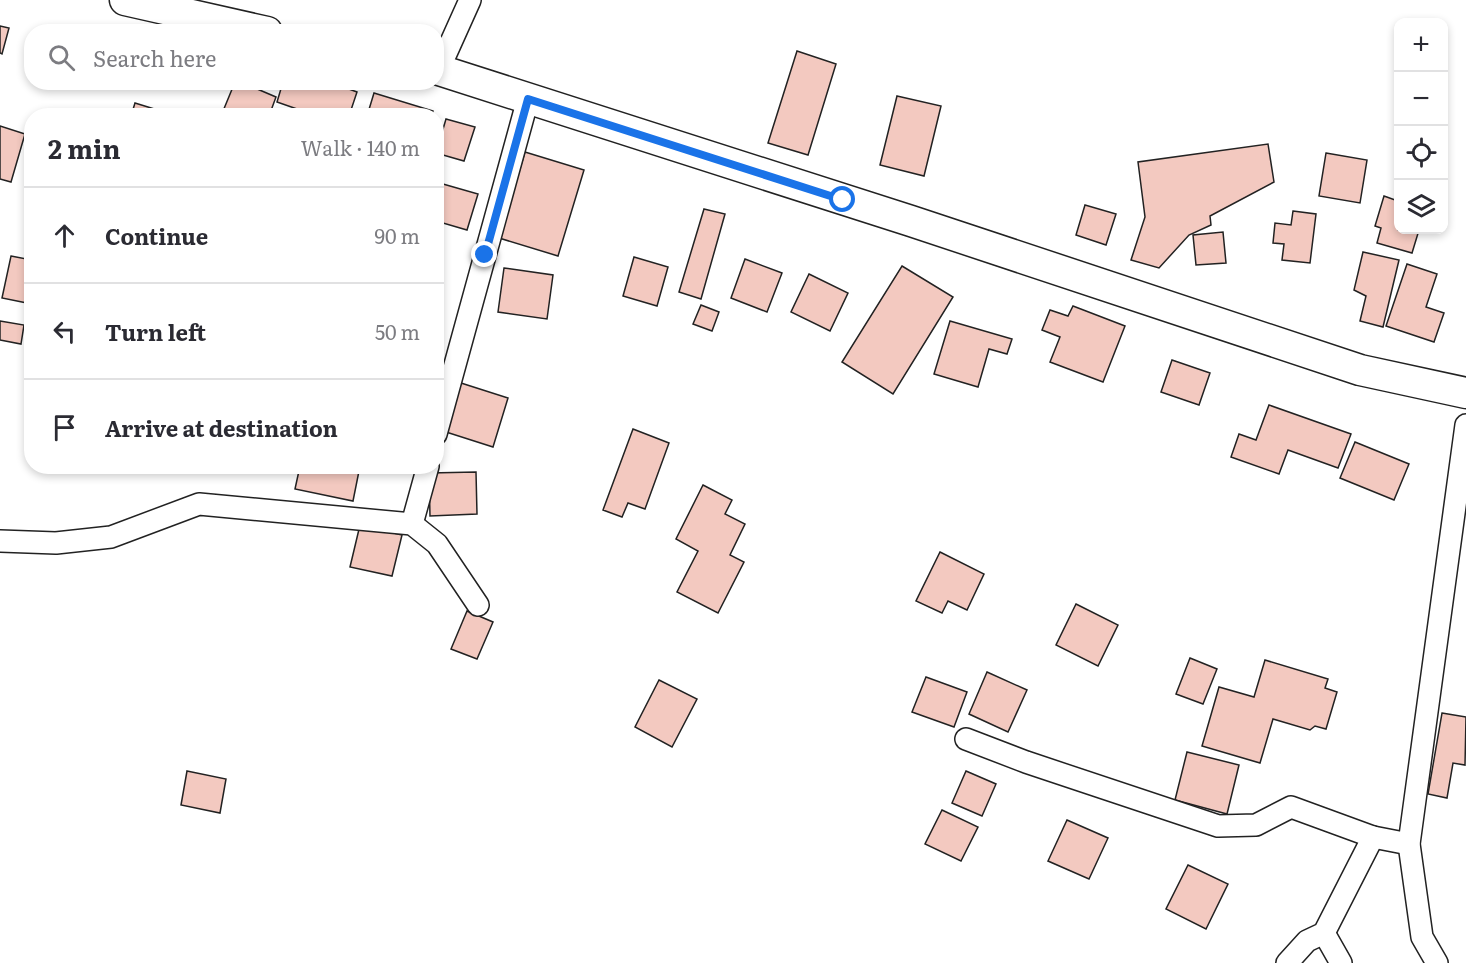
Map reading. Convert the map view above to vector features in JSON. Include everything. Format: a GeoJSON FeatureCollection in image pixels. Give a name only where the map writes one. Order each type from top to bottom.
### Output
{"type":"FeatureCollection","features":[{"type":"Feature","properties":{"kind":"main road"},"geometry":{"type":"LineString","coordinates":[[125,0],[232,24]]}},
{"type":"Feature","properties":{"kind":"main road"},"geometry":{"type":"LineString","coordinates":[[444,71],[911,221],[1360,370],[1466,393]]}},
{"type":"Feature","properties":{"kind":"street"},"geometry":{"type":"LineString","coordinates":[[444,56],[470,0]]}},
{"type":"Feature","properties":{"kind":"street"},"geometry":{"type":"LineString","coordinates":[[444,405],[528,99]]}},
{"type":"Feature","properties":{"kind":"street"},"geometry":{"type":"LineString","coordinates":[[1437,963],[1422,937],[1409,844],[1466,425]]}},
{"type":"Feature","properties":{"kind":"street"},"geometry":{"type":"LineString","coordinates":[[412,524],[426,474]]}},
{"type":"Feature","properties":{"kind":"street"},"geometry":{"type":"LineString","coordinates":[[0,541],[56,543],[111,537],[199,504],[412,524],[437,544],[478,604]]}},
{"type":"Feature","properties":{"kind":"street"},"geometry":{"type":"LineString","coordinates":[[966,739],[1026,762],[1218,826],[1256,825],[1291,807],[1373,837],[1409,844]]}},
{"type":"Feature","properties":{"kind":"street"},"geometry":{"type":"LineString","coordinates":[[1287,963],[1307,941],[1324,933],[1373,837]]}},
{"type":"Feature","properties":{"kind":"street"},"geometry":{"type":"LineString","coordinates":[[1324,933],[1341,963]]}},
{"type":"Feature","properties":{"kind":"building"},"geometry":{"type":"Polygon","coordinates":[[[0,26],[9,28],[2,54],[0,53],[0,26]]]}},
{"type":"Feature","properties":{"kind":"building"},"geometry":{"type":"Polygon","coordinates":[[[797,51],[836,64],[808,155],[768,143],[797,51]]]}},
{"type":"Feature","properties":{"kind":"building"},"geometry":{"type":"Polygon","coordinates":[[[232,90],[260,90],[276,97],[272,108],[224,108],[232,90]]]}},
{"type":"Feature","properties":{"kind":"building"},"geometry":{"type":"Polygon","coordinates":[[[281,90],[352,90],[357,92],[352,108],[294,108],[277,102],[281,90]]]}},
{"type":"Feature","properties":{"kind":"building"},"geometry":{"type":"Polygon","coordinates":[[[374,93],[423,108],[369,108],[374,93]]]}},
{"type":"Feature","properties":{"kind":"building"},"geometry":{"type":"Polygon","coordinates":[[[897,96],[941,106],[924,176],[880,165],[897,96]]]}},
{"type":"Feature","properties":{"kind":"building"},"geometry":{"type":"Polygon","coordinates":[[[135,103],[151,108],[133,108],[135,103]]]}},
{"type":"Feature","properties":{"kind":"building"},"geometry":{"type":"Polygon","coordinates":[[[446,119],[475,127],[464,161],[444,155],[446,119]]]}},
{"type":"Feature","properties":{"kind":"building"},"geometry":{"type":"Polygon","coordinates":[[[0,126],[24,134],[24,137],[11,182],[0,179],[0,126]]]}},
{"type":"Feature","properties":{"kind":"building"},"geometry":{"type":"Polygon","coordinates":[[[1268,144],[1274,182],[1210,216],[1211,225],[1189,235],[1159,268],[1131,260],[1145,217],[1138,162],[1268,144]]]}},
{"type":"Feature","properties":{"kind":"building"},"geometry":{"type":"Polygon","coordinates":[[[525,152],[584,170],[558,256],[499,238],[525,152]]]}},
{"type":"Feature","properties":{"kind":"building"},"geometry":{"type":"Polygon","coordinates":[[[1326,153],[1367,160],[1360,203],[1319,196],[1326,153]]]}},
{"type":"Feature","properties":{"kind":"building"},"geometry":{"type":"Polygon","coordinates":[[[444,184],[478,194],[467,230],[444,223],[444,184]]]}},
{"type":"Feature","properties":{"kind":"building"},"geometry":{"type":"Polygon","coordinates":[[[1384,196],[1394,200],[1394,234],[1418,234],[1412,253],[1377,243],[1381,228],[1375,226],[1384,196]]]}},
{"type":"Feature","properties":{"kind":"building"},"geometry":{"type":"Polygon","coordinates":[[[1085,205],[1116,214],[1106,245],[1076,235],[1085,205]]]}},
{"type":"Feature","properties":{"kind":"building"},"geometry":{"type":"Polygon","coordinates":[[[704,209],[725,214],[701,299],[679,292],[704,209]]]}},
{"type":"Feature","properties":{"kind":"building"},"geometry":{"type":"Polygon","coordinates":[[[1293,211],[1316,214],[1310,263],[1282,260],[1284,244],[1273,243],[1275,223],[1291,225],[1293,211]]]}},
{"type":"Feature","properties":{"kind":"building"},"geometry":{"type":"Polygon","coordinates":[[[1223,232],[1226,263],[1196,265],[1193,235],[1223,232]]]}},
{"type":"Feature","properties":{"kind":"building"},"geometry":{"type":"Polygon","coordinates":[[[1363,252],[1399,260],[1383,327],[1360,321],[1366,296],[1354,290],[1363,252]]]}},
{"type":"Feature","properties":{"kind":"building"},"geometry":{"type":"Polygon","coordinates":[[[11,256],[24,258],[24,302],[2,298],[11,256]]]}},
{"type":"Feature","properties":{"kind":"building"},"geometry":{"type":"Polygon","coordinates":[[[634,257],[668,267],[657,306],[623,296],[634,257]]]}},
{"type":"Feature","properties":{"kind":"building"},"geometry":{"type":"Polygon","coordinates":[[[745,259],[782,273],[767,312],[731,298],[745,259]]]}},
{"type":"Feature","properties":{"kind":"building"},"geometry":{"type":"Polygon","coordinates":[[[1407,264],[1437,274],[1426,307],[1444,313],[1434,342],[1386,326],[1407,264]]]}},
{"type":"Feature","properties":{"kind":"building"},"geometry":{"type":"Polygon","coordinates":[[[902,266],[953,297],[893,394],[842,362],[902,266]]]}},
{"type":"Feature","properties":{"kind":"building"},"geometry":{"type":"Polygon","coordinates":[[[504,268],[553,275],[547,319],[498,312],[504,268]]]}},
{"type":"Feature","properties":{"kind":"building"},"geometry":{"type":"Polygon","coordinates":[[[809,274],[848,293],[830,331],[791,312],[809,274]]]}},
{"type":"Feature","properties":{"kind":"building"},"geometry":{"type":"Polygon","coordinates":[[[701,305],[719,312],[712,331],[693,324],[701,305]]]}},
{"type":"Feature","properties":{"kind":"building"},"geometry":{"type":"Polygon","coordinates":[[[1073,306],[1125,326],[1103,382],[1050,362],[1060,337],[1042,330],[1050,310],[1068,316],[1073,306]]]}},
{"type":"Feature","properties":{"kind":"building"},"geometry":{"type":"Polygon","coordinates":[[[0,321],[24,325],[21,344],[0,340],[0,321]]]}},
{"type":"Feature","properties":{"kind":"building"},"geometry":{"type":"Polygon","coordinates":[[[950,321],[1012,339],[1007,354],[989,349],[978,387],[934,374],[950,321]]]}},
{"type":"Feature","properties":{"kind":"building"},"geometry":{"type":"Polygon","coordinates":[[[1172,360],[1210,373],[1199,405],[1161,392],[1172,360]]]}},
{"type":"Feature","properties":{"kind":"building"},"geometry":{"type":"Polygon","coordinates":[[[461,383],[508,398],[493,447],[446,432],[461,383]]]}},
{"type":"Feature","properties":{"kind":"building"},"geometry":{"type":"Polygon","coordinates":[[[1269,405],[1351,434],[1338,468],[1288,450],[1279,474],[1231,457],[1239,434],[1256,440],[1269,405]]]}},
{"type":"Feature","properties":{"kind":"building"},"geometry":{"type":"Polygon","coordinates":[[[633,429],[669,443],[645,509],[628,503],[622,517],[603,510],[633,429]]]}},
{"type":"Feature","properties":{"kind":"building"},"geometry":{"type":"Polygon","coordinates":[[[1355,442],[1409,464],[1394,500],[1340,478],[1355,442]]]}},
{"type":"Feature","properties":{"kind":"building"},"geometry":{"type":"Polygon","coordinates":[[[476,472],[477,514],[430,516],[429,474],[476,472]]]}},
{"type":"Feature","properties":{"kind":"building"},"geometry":{"type":"Polygon","coordinates":[[[298,474],[358,474],[353,501],[295,489],[298,474]]]}},
{"type":"Feature","properties":{"kind":"building"},"geometry":{"type":"Polygon","coordinates":[[[703,485],[732,500],[725,514],[745,524],[730,555],[744,562],[718,613],[677,592],[698,551],[676,539],[703,485]]]}},
{"type":"Feature","properties":{"kind":"building"},"geometry":{"type":"Polygon","coordinates":[[[360,525],[402,535],[392,576],[350,567],[360,525]]]}},
{"type":"Feature","properties":{"kind":"building"},"geometry":{"type":"Polygon","coordinates":[[[940,552],[984,574],[967,610],[948,601],[942,613],[916,601],[940,552]]]}},
{"type":"Feature","properties":{"kind":"building"},"geometry":{"type":"Polygon","coordinates":[[[1076,604],[1118,625],[1098,666],[1056,645],[1076,604]]]}},
{"type":"Feature","properties":{"kind":"building"},"geometry":{"type":"Polygon","coordinates":[[[467,611],[493,622],[477,659],[451,649],[467,611]]]}},
{"type":"Feature","properties":{"kind":"building"},"geometry":{"type":"Polygon","coordinates":[[[1190,658],[1217,669],[1203,704],[1176,694],[1190,658]]]}},
{"type":"Feature","properties":{"kind":"building"},"geometry":{"type":"Polygon","coordinates":[[[1265,660],[1328,679],[1325,688],[1337,692],[1326,729],[1315,726],[1310,730],[1273,719],[1260,763],[1202,746],[1219,687],[1254,697],[1265,660]]]}},
{"type":"Feature","properties":{"kind":"building"},"geometry":{"type":"Polygon","coordinates":[[[987,672],[1027,690],[1008,732],[969,714],[987,672]]]}},
{"type":"Feature","properties":{"kind":"building"},"geometry":{"type":"Polygon","coordinates":[[[926,677],[967,692],[954,727],[912,712],[926,677]]]}},
{"type":"Feature","properties":{"kind":"building"},"geometry":{"type":"Polygon","coordinates":[[[659,680],[697,699],[672,747],[635,727],[659,680]]]}},
{"type":"Feature","properties":{"kind":"building"},"geometry":{"type":"Polygon","coordinates":[[[1442,713],[1466,717],[1465,765],[1453,763],[1447,798],[1428,794],[1442,713]]]}},
{"type":"Feature","properties":{"kind":"building"},"geometry":{"type":"Polygon","coordinates":[[[1187,752],[1239,765],[1227,814],[1175,800],[1187,752]]]}},
{"type":"Feature","properties":{"kind":"building"},"geometry":{"type":"Polygon","coordinates":[[[187,771],[226,779],[220,813],[181,805],[187,771]]]}},
{"type":"Feature","properties":{"kind":"building"},"geometry":{"type":"Polygon","coordinates":[[[966,771],[996,784],[982,816],[952,803],[966,771]]]}},
{"type":"Feature","properties":{"kind":"building"},"geometry":{"type":"Polygon","coordinates":[[[942,810],[978,827],[961,861],[925,844],[942,810]]]}},
{"type":"Feature","properties":{"kind":"building"},"geometry":{"type":"Polygon","coordinates":[[[1067,820],[1108,838],[1089,879],[1048,861],[1067,820]]]}},
{"type":"Feature","properties":{"kind":"building"},"geometry":{"type":"Polygon","coordinates":[[[1188,865],[1228,884],[1206,929],[1166,909],[1188,865]]]}},
{"type":"Feature","properties":{"kind":"route"},"geometry":{"type":"LineString","coordinates":[[485,255],[528,99],[843,200]]}}]}
